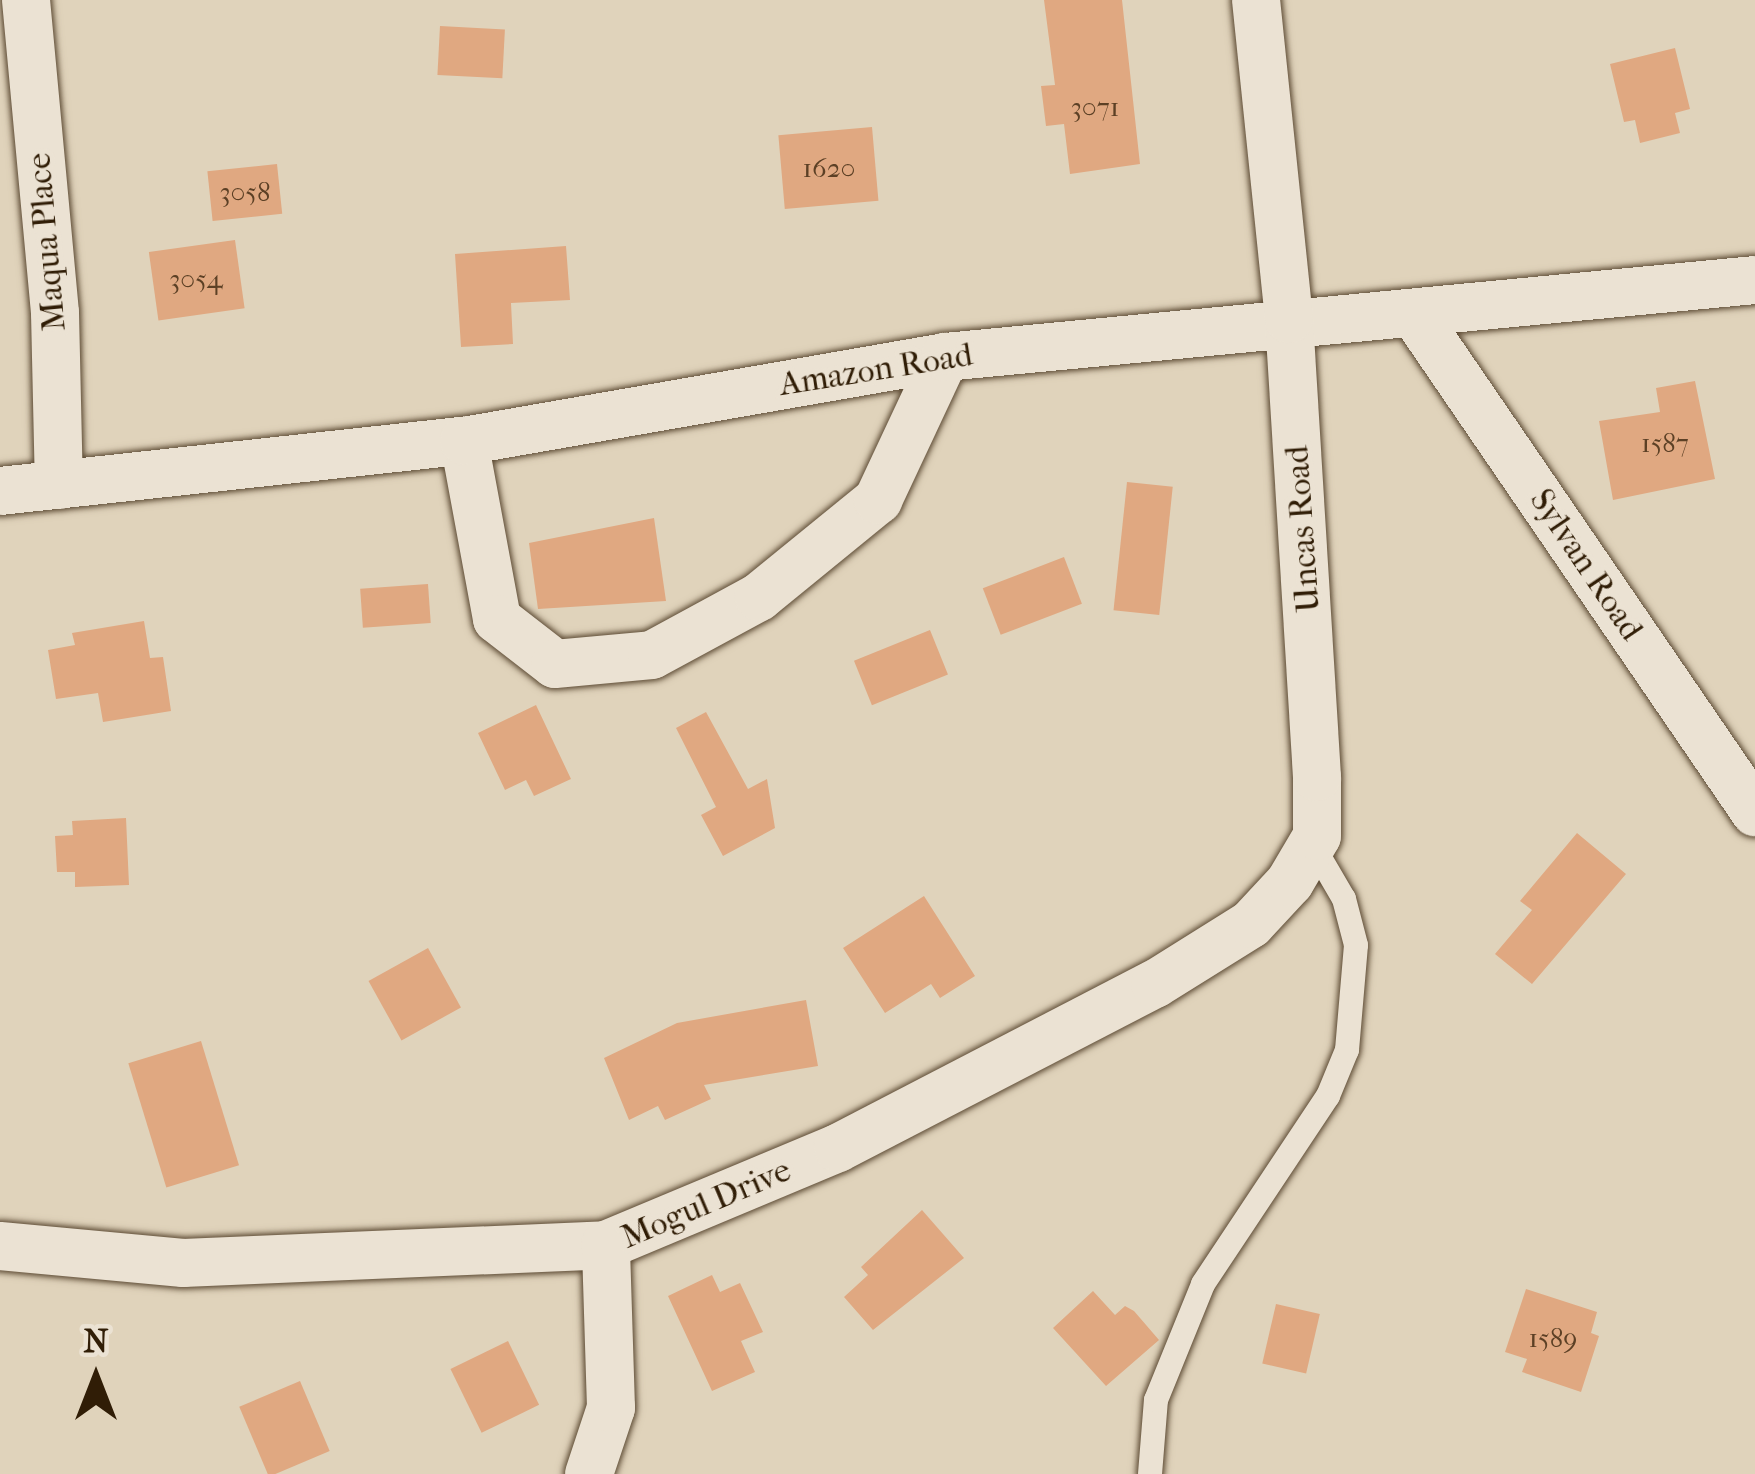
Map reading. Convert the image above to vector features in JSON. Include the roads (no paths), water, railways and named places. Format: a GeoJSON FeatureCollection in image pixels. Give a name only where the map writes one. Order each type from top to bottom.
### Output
{"type":"FeatureCollection","features":[{"type":"Feature","properties":{"kind":"street","name":"Maqua Place"},"geometry":{"type":"LineString","coordinates":[[26,0],[55,313],[59,485]]}},
{"type":"Feature","properties":{"kind":"street","name":"Uncas Road"},"geometry":{"type":"LineString","coordinates":[[1256,0],[1289,319],[1317,778],[1312,844]]}},
{"type":"Feature","properties":{"kind":"street","name":"Amazon Road"},"geometry":{"type":"LineString","coordinates":[[0,491],[464,441],[945,357],[1289,319],[1417,318],[1755,280]]}},
{"type":"Feature","properties":{"kind":"street","name":"Sylvan Road"},"geometry":{"type":"LineString","coordinates":[[1417,318],[1755,812]]}},
{"type":"Feature","properties":{"kind":"street"},"geometry":{"type":"LineString","coordinates":[[464,441],[497,620],[555,664],[652,655],[759,597],[878,500],[945,357]]}},
{"type":"Feature","properties":{"kind":"street","name":"Mogul Drive"},"geometry":{"type":"LineString","coordinates":[[0,1246],[183,1263],[606,1245],[838,1148],[1155,985],[1251,924],[1312,844]]}},
{"type":"Feature","properties":{"kind":"street"},"geometry":{"type":"LineString","coordinates":[[590,1474],[610,1408],[606,1245]]}},
{"type":"Feature","properties":{"kind":"lane"},"geometry":{"type":"LineString","coordinates":[[1150,1474],[1156,1400],[1204,1283],[1328,1096],[1347,1050],[1356,945],[1344,899],[1312,844]]}}]}
